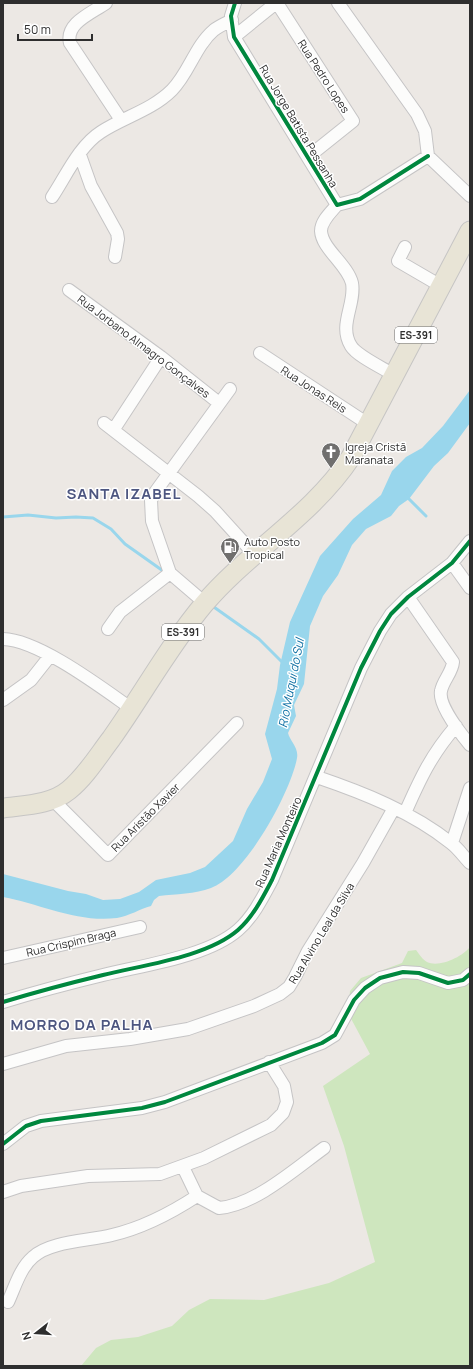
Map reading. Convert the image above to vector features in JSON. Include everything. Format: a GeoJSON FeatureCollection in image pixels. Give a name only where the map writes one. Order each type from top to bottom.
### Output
{"type":"FeatureCollection","features":[{"type":"Feature","properties":{"kind":"main road","name":"ES-391"},"geometry":{"type":"LineString","coordinates":[[3,808],[53,800],[68,790],[81,778],[132,709],[154,674],[205,603],[255,554],[323,493],[341,473],[365,431],[470,231]]}},
{"type":"Feature","properties":{"kind":"street"},"geometry":{"type":"LineString","coordinates":[[106,3],[73,25],[69,33],[69,38],[70,43],[121,120]]}},
{"type":"Feature","properties":{"kind":"street","name":"Rua Jorge Batista Pessanha"},"geometry":{"type":"LineString","coordinates":[[234,3],[232,10],[234,37],[337,205]]}},
{"type":"Feature","properties":{"kind":"street"},"geometry":{"type":"LineString","coordinates":[[259,17],[264,3]]}},
{"type":"Feature","properties":{"kind":"street"},"geometry":{"type":"LineString","coordinates":[[234,37],[277,3]]}},
{"type":"Feature","properties":{"kind":"street","name":"Rua Pedro Lopes"},"geometry":{"type":"LineString","coordinates":[[277,3],[353,121],[308,157]]}},
{"type":"Feature","properties":{"kind":"street"},"geometry":{"type":"LineString","coordinates":[[338,3],[417,114],[425,130],[428,144],[428,156],[470,196]]}},
{"type":"Feature","properties":{"kind":"street"},"geometry":{"type":"LineString","coordinates":[[52,197],[88,142],[100,132],[121,120],[158,102],[171,91],[182,78],[206,38],[214,30],[232,20]]}},
{"type":"Feature","properties":{"kind":"street"},"geometry":{"type":"LineString","coordinates":[[80,155],[91,186],[118,233],[115,257]]}},
{"type":"Feature","properties":{"kind":"street"},"geometry":{"type":"LineString","coordinates":[[394,375],[353,349],[350,344],[346,331],[352,295],[351,281],[342,265],[324,241],[321,228],[337,205],[352,202],[364,196],[428,156]]}},
{"type":"Feature","properties":{"kind":"street"},"geometry":{"type":"LineString","coordinates":[[405,246],[398,261],[441,286]]}},
{"type":"Feature","properties":{"kind":"street","name":"Rua Jorbano Almagro Gonçalves"},"geometry":{"type":"LineString","coordinates":[[69,290],[161,357],[219,403]]}},
{"type":"Feature","properties":{"kind":"street","name":"Rua Jonas Reis"},"geometry":{"type":"LineString","coordinates":[[260,353],[365,431]]}},
{"type":"Feature","properties":{"kind":"street"},"geometry":{"type":"LineString","coordinates":[[114,430],[161,357]]}},
{"type":"Feature","properties":{"kind":"street"},"geometry":{"type":"LineString","coordinates":[[205,603],[170,573],[152,521],[150,509],[151,500],[169,472],[230,389]]}},
{"type":"Feature","properties":{"kind":"street"},"geometry":{"type":"LineString","coordinates":[[104,423],[169,472],[215,511],[255,554]]}},
{"type":"Feature","properties":{"kind":"street","name":"Rua Maria Monteiro"},"geometry":{"type":"LineString","coordinates":[[3,1002],[73,982],[208,948],[226,939],[239,930],[261,901],[272,880],[317,777],[361,668],[377,637],[391,614],[408,598],[455,560],[470,541]]}},
{"type":"Feature","properties":{"kind":"street"},"geometry":{"type":"LineString","coordinates":[[455,560],[470,588]]}},
{"type":"Feature","properties":{"kind":"street"},"geometry":{"type":"LineString","coordinates":[[108,629],[120,612],[170,573]]}},
{"type":"Feature","properties":{"kind":"street"},"geometry":{"type":"LineString","coordinates":[[408,598],[453,662],[453,668],[440,691],[440,698],[456,726],[470,745]]}},
{"type":"Feature","properties":{"kind":"street"},"geometry":{"type":"LineString","coordinates":[[3,639],[20,642],[50,656],[132,709]]}},
{"type":"Feature","properties":{"kind":"street"},"geometry":{"type":"LineString","coordinates":[[3,700],[31,680],[50,656]]}},
{"type":"Feature","properties":{"kind":"street","name":"Rua Aristão Xavier"},"geometry":{"type":"LineString","coordinates":[[53,800],[108,855],[237,723]]}},
{"type":"Feature","properties":{"kind":"street","name":"Rua Alvino Leal da Silva"},"geometry":{"type":"LineString","coordinates":[[3,1064],[66,1046],[130,1039],[188,1029],[254,1006],[280,994],[289,987],[308,951],[363,864],[400,811],[438,747],[456,726]]}},
{"type":"Feature","properties":{"kind":"street"},"geometry":{"type":"LineString","coordinates":[[317,777],[354,789],[400,811],[452,843],[470,863]]}},
{"type":"Feature","properties":{"kind":"street"},"geometry":{"type":"LineString","coordinates":[[452,843],[470,788]]}},
{"type":"Feature","properties":{"kind":"street","name":"Rua Crispim Braga"},"geometry":{"type":"LineString","coordinates":[[3,958],[140,927]]}},
{"type":"Feature","properties":{"kind":"street"},"geometry":{"type":"LineString","coordinates":[[3,1144],[26,1126],[41,1121],[142,1108],[165,1102],[322,1043],[335,1035],[354,1000],[365,988],[380,978],[403,972],[419,973],[448,983],[463,980],[470,974]]}},
{"type":"Feature","properties":{"kind":"street"},"geometry":{"type":"LineString","coordinates":[[3,1192],[21,1186],[88,1176],[160,1174],[204,1158],[271,1125],[282,1113],[287,1102],[284,1086],[269,1062]]}},
{"type":"Feature","properties":{"kind":"street"},"geometry":{"type":"LineString","coordinates":[[183,1166],[197,1196],[219,1208],[243,1202],[273,1185],[324,1148]]}},
{"type":"Feature","properties":{"kind":"street"},"geometry":{"type":"LineString","coordinates":[[8,1302],[24,1268],[33,1257],[47,1248],[112,1235],[142,1226],[197,1196]]}},
{"type":"Feature","properties":{"kind":"green space"},"geometry":{"type":"Polygon","coordinates":[[[470,947],[470,1366],[81,1366],[96,1348],[111,1340],[138,1337],[172,1326],[189,1310],[210,1299],[264,1300],[329,1283],[375,1262],[344,1146],[323,1086],[370,1054],[348,1013],[350,991],[361,978],[402,963],[408,951],[416,950],[427,962],[438,964],[456,958],[470,947]]]}},
{"type":"Feature","properties":{"kind":"water","name":"Rio Muqui do Sul"},"geometry":{"type":"Polygon","coordinates":[[[470,390],[470,423],[448,453],[434,466],[409,499],[399,506],[391,516],[366,529],[352,545],[338,575],[323,596],[310,626],[304,684],[294,705],[296,716],[288,733],[297,751],[297,758],[293,773],[276,811],[252,851],[238,867],[224,880],[211,888],[192,893],[159,896],[154,900],[151,906],[117,918],[88,918],[3,897],[3,874],[68,891],[86,894],[103,900],[120,899],[139,892],[156,880],[190,873],[205,867],[233,841],[247,809],[263,782],[272,759],[265,734],[277,689],[280,665],[290,622],[320,556],[353,519],[381,495],[392,471],[406,457],[422,448],[443,426],[470,390]]]}},
{"type":"Feature","properties":{"kind":"waterway"},"geometry":{"type":"LineString","coordinates":[[406,496],[426,516]]}},
{"type":"Feature","properties":{"kind":"waterway"},"geometry":{"type":"LineString","coordinates":[[3,517],[28,515],[56,518],[93,518],[111,529],[125,544],[166,573]]}},
{"type":"Feature","properties":{"kind":"waterway","name":"Rio Muqui do Sul"},"geometry":{"type":"LineString","coordinates":[[211,605],[259,639],[283,663]]}},
{"type":"Feature","properties":{"kind":"cycle path"},"geometry":{"type":"LineString","coordinates":[[235,3],[231,16],[234,37],[337,205],[360,199],[428,156]]}},
{"type":"Feature","properties":{"kind":"cycle path"},"geometry":{"type":"LineString","coordinates":[[3,1002],[78,981],[174,959],[209,947],[238,930],[257,906],[272,880],[361,668],[380,631],[391,614],[408,597],[452,563],[470,541]]}},
{"type":"Feature","properties":{"kind":"cycle path"},"geometry":{"type":"LineString","coordinates":[[3,1144],[26,1126],[41,1121],[142,1108],[165,1102],[322,1043],[335,1035],[354,1000],[365,988],[380,978],[403,972],[419,973],[448,983],[463,980],[470,974]]}},
{"type":"Feature","properties":{"kind":"place","name":"Igreja Cristã Maranata"},"geometry":{"type":"Point","coordinates":[331,469]}},
{"type":"Feature","properties":{"kind":"place","name":"Auto Posto Tropical"},"geometry":{"type":"Point","coordinates":[230,564]}},
{"type":"Feature","properties":{"kind":"district","name":"SANTA IZABEL"},"geometry":{"type":"Point","coordinates":[124,493]}},
{"type":"Feature","properties":{"kind":"district","name":"MORRO DA PALHA"},"geometry":{"type":"Point","coordinates":[82,1024]}}]}
